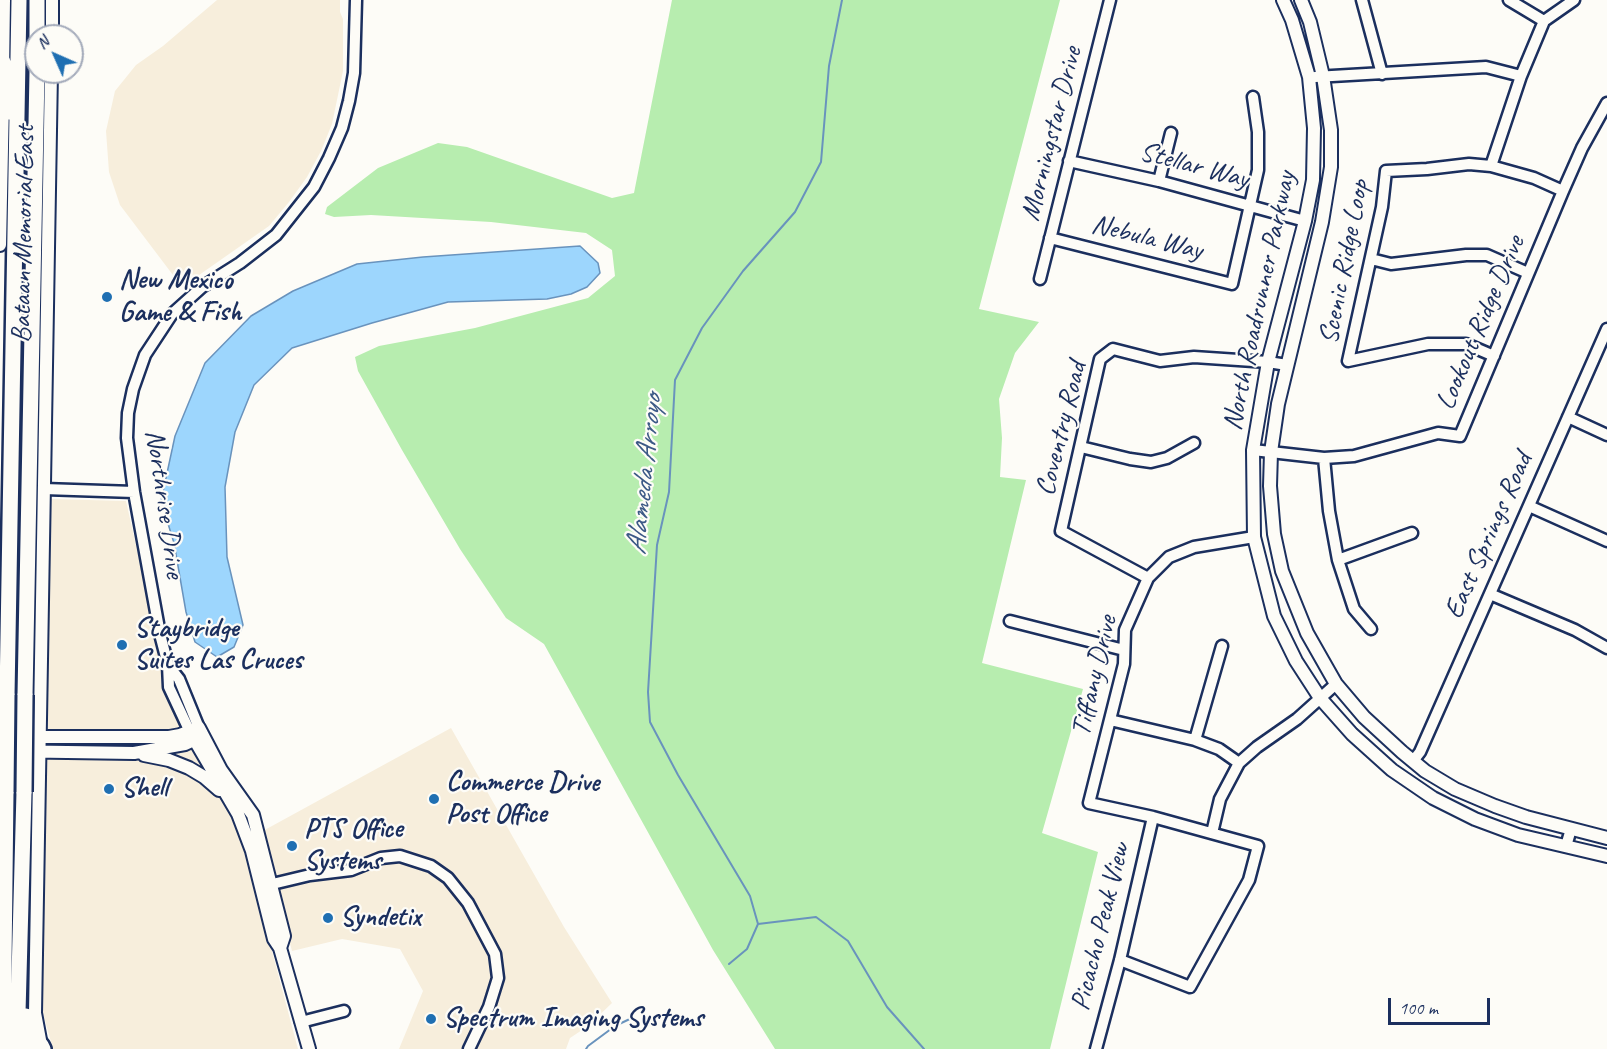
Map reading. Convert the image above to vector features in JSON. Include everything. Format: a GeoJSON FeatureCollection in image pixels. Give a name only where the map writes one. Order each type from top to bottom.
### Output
{"type":"FeatureCollection","features":[{"type":"Feature","properties":{"kind":"highway"},"geometry":{"type":"LineString","coordinates":[[2,1045],[19,0]]}},
{"type":"Feature","properties":{"kind":"highway"},"geometry":{"type":"LineString","coordinates":[[37,0],[37,24]]}},
{"type":"Feature","properties":{"kind":"highway"},"geometry":{"type":"LineString","coordinates":[[38,24],[42,0]]}},
{"type":"Feature","properties":{"kind":"highway"},"geometry":{"type":"LineString","coordinates":[[3,62],[17,163]]}},
{"type":"Feature","properties":{"kind":"highway"},"geometry":{"type":"LineString","coordinates":[[17,1049],[37,84]]}},
{"type":"Feature","properties":{"kind":"highway"},"geometry":{"type":"LineString","coordinates":[[20,948],[24,957],[24,1005],[39,1048]]}},
{"type":"Feature","properties":{"kind":"main road"},"geometry":{"type":"LineString","coordinates":[[0,245],[4,0]]}},
{"type":"Feature","properties":{"kind":"main road"},"geometry":{"type":"LineString","coordinates":[[52,0],[52,24]]}},
{"type":"Feature","properties":{"kind":"main road","name":"North Roadrunner Parkway"},"geometry":{"type":"LineString","coordinates":[[1283,0],[1292,20],[1309,77],[1314,128],[1313,180],[1305,221],[1268,362],[1253,450],[1254,537],[1274,616],[1296,661],[1320,698],[1352,734],[1392,770],[1433,798],[1475,819],[1518,835],[1607,856]]}},
{"type":"Feature","properties":{"kind":"main road","name":"North Roadrunner Parkway"},"geometry":{"type":"LineString","coordinates":[[1301,0],[1310,22],[1323,76],[1332,130],[1331,167],[1322,222],[1278,404],[1271,452],[1270,486],[1282,572],[1307,633],[1336,684],[1364,717],[1425,771],[1465,793],[1527,817],[1607,838]]}},
{"type":"Feature","properties":{"kind":"main road","name":"Bataan Memorial East"},"geometry":{"type":"LineString","coordinates":[[39,1048],[35,1013],[51,84]]}},
{"type":"Feature","properties":{"kind":"main road"},"geometry":{"type":"LineString","coordinates":[[0,719],[22,719],[32,715],[39,706]]}},
{"type":"Feature","properties":{"kind":"main road"},"geometry":{"type":"LineString","coordinates":[[0,737],[122,738],[196,734]]}},
{"type":"Feature","properties":{"kind":"main road"},"geometry":{"type":"LineString","coordinates":[[0,751],[134,753],[165,749],[196,734]]}},
{"type":"Feature","properties":{"kind":"main road"},"geometry":{"type":"LineString","coordinates":[[196,734],[238,814],[266,885]]}},
{"type":"Feature","properties":{"kind":"main road"},"geometry":{"type":"LineString","coordinates":[[196,734],[253,815],[274,939],[280,948],[309,1049]]}},
{"type":"Feature","properties":{"kind":"main road"},"geometry":{"type":"LineString","coordinates":[[120,753],[122,738]]}},
{"type":"Feature","properties":{"kind":"main road"},"geometry":{"type":"LineString","coordinates":[[134,753],[170,760],[189,768],[204,777],[219,791],[238,814]]}},
{"type":"Feature","properties":{"kind":"main road"},"geometry":{"type":"LineString","coordinates":[[0,770],[26,770],[33,775],[38,784]]}},
{"type":"Feature","properties":{"kind":"street","name":"Northrise Drive"},"geometry":{"type":"LineString","coordinates":[[196,734],[169,687],[168,665],[160,634],[134,492],[127,438],[128,413],[133,389],[145,355],[172,314],[202,287],[240,263],[276,235],[314,188],[333,148],[349,101],[355,54],[356,0]]}},
{"type":"Feature","properties":{"kind":"street","name":"Morningstar Drive"},"geometry":{"type":"LineString","coordinates":[[1040,279],[1110,0]]}},
{"type":"Feature","properties":{"kind":"street"},"geometry":{"type":"LineString","coordinates":[[1362,0],[1382,74]]}},
{"type":"Feature","properties":{"kind":"street"},"geometry":{"type":"LineString","coordinates":[[1509,0],[1544,21]]}},
{"type":"Feature","properties":{"kind":"street"},"geometry":{"type":"LineString","coordinates":[[1491,166],[1521,76],[1544,21],[1574,0]]}},
{"type":"Feature","properties":{"kind":"street"},"geometry":{"type":"LineString","coordinates":[[1309,77],[1486,67],[1521,76]]}},
{"type":"Feature","properties":{"kind":"street"},"geometry":{"type":"LineString","coordinates":[[1251,206],[1258,170],[1258,132],[1253,97]]}},
{"type":"Feature","properties":{"kind":"street","name":"Lookout Ridge Drive"},"geometry":{"type":"LineString","coordinates":[[1253,450],[1324,458],[1354,456],[1438,433],[1460,436],[1563,191],[1582,148],[1607,103]]}},
{"type":"Feature","properties":{"kind":"street"},"geometry":{"type":"LineString","coordinates":[[1159,181],[1171,133]]}},
{"type":"Feature","properties":{"kind":"street","name":"Stellar Way"},"geometry":{"type":"LineString","coordinates":[[1069,160],[1159,181],[1305,221]]}},
{"type":"Feature","properties":{"kind":"street","name":"Scenic Ridge Loop"},"geometry":{"type":"LineString","coordinates":[[1494,356],[1466,344],[1428,344],[1348,361],[1382,207],[1386,171],[1469,164],[1491,166],[1534,178],[1563,191]]}},
{"type":"Feature","properties":{"kind":"street","name":"Nebula Way"},"geometry":{"type":"LineString","coordinates":[[1050,238],[1232,284],[1251,206]]}},
{"type":"Feature","properties":{"kind":"street"},"geometry":{"type":"LineString","coordinates":[[1371,259],[1391,264],[1466,255],[1487,255],[1528,273]]}},
{"type":"Feature","properties":{"kind":"street","name":"East Springs Road"},"geometry":{"type":"LineString","coordinates":[[1413,761],[1420,752],[1607,329]]}},
{"type":"Feature","properties":{"kind":"street","name":"Coventry Road"},"geometry":{"type":"LineString","coordinates":[[1148,578],[1061,531],[1100,360],[1113,349],[1160,361],[1194,357],[1287,365]]}},
{"type":"Feature","properties":{"kind":"street"},"geometry":{"type":"LineString","coordinates":[[1568,417],[1607,435]]}},
{"type":"Feature","properties":{"kind":"street"},"geometry":{"type":"LineString","coordinates":[[1081,447],[1150,462],[1167,458],[1194,444]]}},
{"type":"Feature","properties":{"kind":"street"},"geometry":{"type":"LineString","coordinates":[[1324,458],[1329,511],[1338,560],[1354,609],[1371,629]]}},
{"type":"Feature","properties":{"kind":"street"},"geometry":{"type":"LineString","coordinates":[[44,489],[134,492]]}},
{"type":"Feature","properties":{"kind":"street"},"geometry":{"type":"LineString","coordinates":[[1529,506],[1607,541]]}},
{"type":"Feature","properties":{"kind":"street"},"geometry":{"type":"LineString","coordinates":[[1338,560],[1412,533]]}},
{"type":"Feature","properties":{"kind":"street","name":"Tiffany Drive"},"geometry":{"type":"LineString","coordinates":[[1153,817],[1089,803],[1124,664],[1125,630],[1148,578],[1169,557],[1194,547],[1254,537]]}},
{"type":"Feature","properties":{"kind":"street"},"geometry":{"type":"LineString","coordinates":[[1490,594],[1575,630],[1607,648]]}},
{"type":"Feature","properties":{"kind":"street"},"geometry":{"type":"LineString","coordinates":[[1010,621],[1124,650]]}},
{"type":"Feature","properties":{"kind":"street"},"geometry":{"type":"LineString","coordinates":[[1196,740],[1222,646]]}},
{"type":"Feature","properties":{"kind":"street"},"geometry":{"type":"LineString","coordinates":[[1212,833],[1220,799],[1239,763],[1257,747],[1297,719],[1336,684]]}},
{"type":"Feature","properties":{"kind":"street"},"geometry":{"type":"LineString","coordinates":[[1110,720],[1196,740],[1220,749],[1239,763]]}},
{"type":"Feature","properties":{"kind":"street"},"geometry":{"type":"LineString","coordinates":[[1120,960],[1190,987],[1250,880],[1258,846],[1153,817]]}},
{"type":"Feature","properties":{"kind":"street","name":"Picacho Peak View"},"geometry":{"type":"LineString","coordinates":[[1096,1049],[1120,960],[1153,817]]}},
{"type":"Feature","properties":{"kind":"street"},"geometry":{"type":"LineString","coordinates":[[1566,846],[1571,829]]}},
{"type":"Feature","properties":{"kind":"street"},"geometry":{"type":"LineString","coordinates":[[266,885],[310,875],[351,870],[381,858],[400,856],[431,866],[448,878],[468,903],[495,954],[498,978],[489,1006],[469,1049]]}},
{"type":"Feature","properties":{"kind":"street"},"geometry":{"type":"LineString","coordinates":[[301,1022],[344,1011]]}},
{"type":"Feature","properties":{"kind":"shaded area"},"geometry":{"type":"Polygon","coordinates":[[[217,0],[340,0],[340,12],[343,19],[343,71],[332,124],[321,151],[307,177],[289,202],[269,226],[182,287],[120,205],[109,172],[106,131],[115,91],[136,65],[163,46],[217,0]]]}},
{"type":"Feature","properties":{"kind":"shaded area"},"geometry":{"type":"Polygon","coordinates":[[[50,499],[126,501],[173,709],[236,816],[298,1049],[53,1049],[40,1003],[50,499]]]}},
{"type":"Feature","properties":{"kind":"shaded area"},"geometry":{"type":"Polygon","coordinates":[[[451,728],[564,927],[612,1003],[588,1026],[570,1038],[566,1049],[399,1049],[423,991],[400,949],[342,939],[292,951],[261,832],[451,728]]]}},
{"type":"Feature","properties":{"kind":"green space"},"geometry":{"type":"Polygon","coordinates":[[[672,0],[1060,0],[979,309],[1039,322],[1015,353],[999,399],[1002,438],[1000,477],[1026,480],[982,663],[1083,689],[1042,833],[1098,852],[1050,1049],[775,1049],[713,950],[544,644],[506,618],[460,549],[358,371],[355,357],[379,346],[475,328],[588,298],[615,276],[612,250],[586,233],[491,222],[371,215],[334,217],[325,214],[327,207],[378,168],[438,143],[467,147],[612,198],[634,193],[672,0]]]}},
{"type":"Feature","properties":{"kind":"water"},"geometry":{"type":"Polygon","coordinates":[[[580,246],[598,263],[600,273],[587,287],[571,294],[547,299],[448,302],[372,323],[292,348],[254,385],[235,432],[225,487],[227,557],[243,625],[234,647],[217,657],[195,642],[186,612],[174,543],[161,501],[175,436],[205,363],[251,316],[293,291],[357,264],[580,246]]]}},
{"type":"Feature","properties":{"kind":"waterway","name":"Alameda Arroyo"},"geometry":{"type":"LineString","coordinates":[[729,964],[747,949],[758,924],[750,896],[678,775],[650,722],[648,692],[657,545],[669,492],[675,380],[702,328],[743,271],[795,212],[821,162],[829,66],[842,0]]}},
{"type":"Feature","properties":{"kind":"waterway"},"geometry":{"type":"LineString","coordinates":[[758,924],[816,917],[848,941],[887,1007],[924,1049]]}},
{"type":"Feature","properties":{"kind":"waterway","name":"Alameda Arroyo"},"geometry":{"type":"LineString","coordinates":[[586,1049],[615,1026],[634,1017]]}},
{"type":"Feature","properties":{"kind":"place","name":"New Mexico Game & Fish"},"geometry":{"type":"Point","coordinates":[107,297]}},
{"type":"Feature","properties":{"kind":"place","name":"Staybridge Suites Las Cruces"},"geometry":{"type":"Point","coordinates":[122,645]}},
{"type":"Feature","properties":{"kind":"place","name":"Shell"},"geometry":{"type":"Point","coordinates":[109,789]}},
{"type":"Feature","properties":{"kind":"place","name":"Commerce Drive Post Office"},"geometry":{"type":"Point","coordinates":[434,799]}},
{"type":"Feature","properties":{"kind":"place","name":"PTS Office Systems"},"geometry":{"type":"Point","coordinates":[292,846]}},
{"type":"Feature","properties":{"kind":"place","name":"Syndetix"},"geometry":{"type":"Point","coordinates":[328,918]}},
{"type":"Feature","properties":{"kind":"place","name":"Spectrum Imaging Systems"},"geometry":{"type":"Point","coordinates":[431,1019]}}]}
